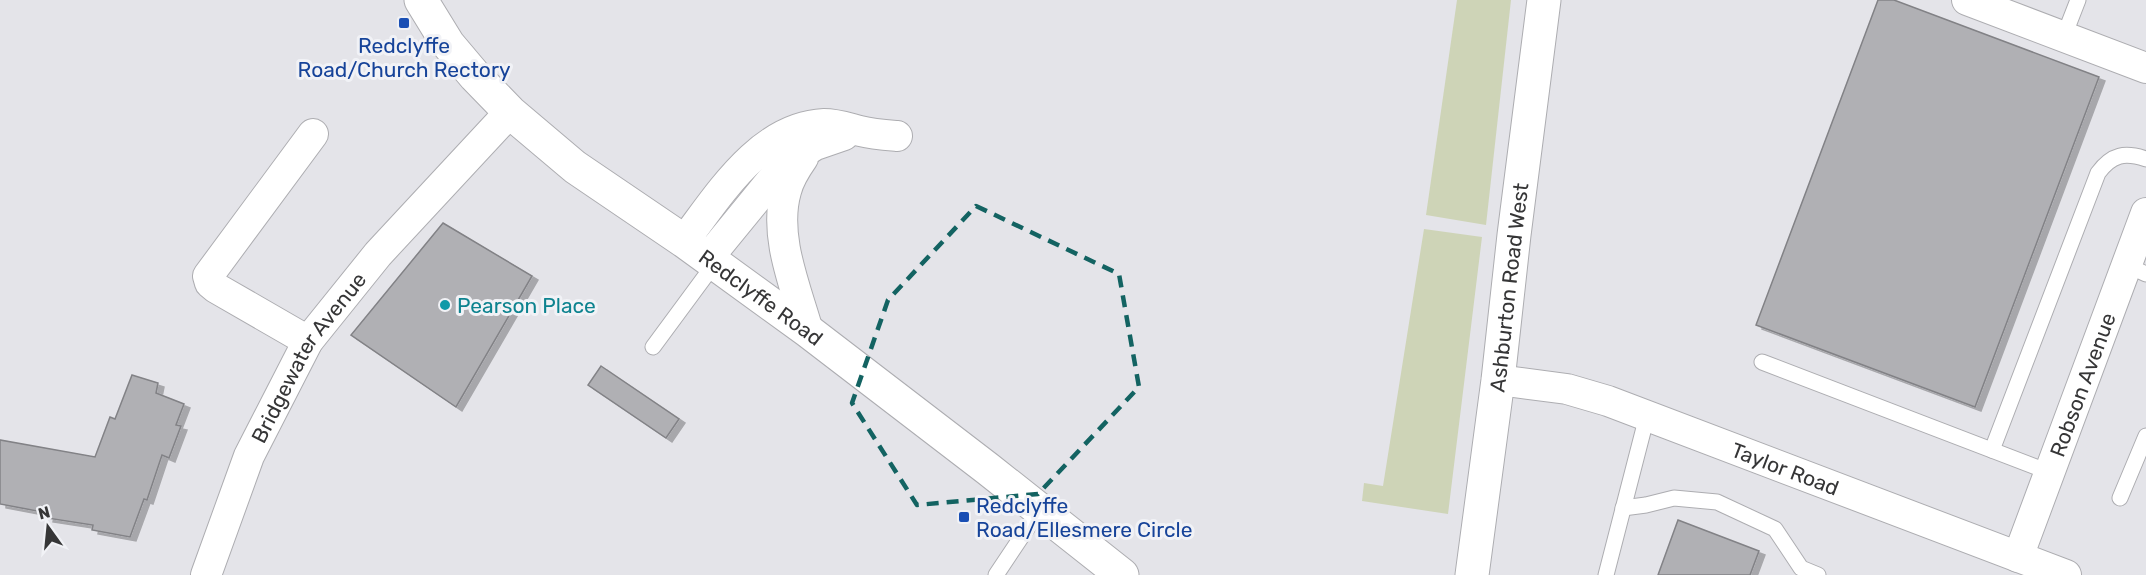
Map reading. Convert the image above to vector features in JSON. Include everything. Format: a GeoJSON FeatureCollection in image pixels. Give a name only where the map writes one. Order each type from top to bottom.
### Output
{"type":"FeatureCollection","features":[{"type":"Feature","properties":{"kind":"main road","name":"Redclyffe Road"},"geometry":{"type":"LineString","coordinates":[[421,0],[448,44],[475,76],[510,112],[575,167],[702,254],[808,331],[1040,509],[1122,575]]}},
{"type":"Feature","properties":{"kind":"main road","name":"Ashburton Road West"},"geometry":{"type":"LineString","coordinates":[[1472,575],[1544,0]]}},
{"type":"Feature","properties":{"kind":"street"},"geometry":{"type":"LineString","coordinates":[[1967,0],[2146,68]]}},
{"type":"Feature","properties":{"kind":"street","name":"Bridgewater Avenue"},"geometry":{"type":"LineString","coordinates":[[206,575],[249,456],[308,341],[378,254],[510,112]]}},
{"type":"Feature","properties":{"kind":"street"},"geometry":{"type":"LineString","coordinates":[[702,254],[723,189],[749,161],[768,146],[788,134],[807,127],[825,124],[844,126],[862,132],[897,136]]}},
{"type":"Feature","properties":{"kind":"street"},"geometry":{"type":"LineString","coordinates":[[702,254],[784,165],[815,144],[830,138],[862,132]]}},
{"type":"Feature","properties":{"kind":"street"},"geometry":{"type":"LineString","coordinates":[[308,341],[216,288],[210,283],[208,276],[314,134]]}},
{"type":"Feature","properties":{"kind":"street"},"geometry":{"type":"LineString","coordinates":[[808,331],[788,258],[783,218],[786,190],[793,172],[815,144]]}},
{"type":"Feature","properties":{"kind":"street","name":"Robson Avenue"},"geometry":{"type":"LineString","coordinates":[[2016,566],[2049,472],[2136,269],[2146,213]]}},
{"type":"Feature","properties":{"kind":"street","name":"Taylor Road"},"geometry":{"type":"LineString","coordinates":[[1498,380],[1567,389],[1608,401],[2016,566],[2066,575]]}},
{"type":"Feature","properties":{"kind":"lane"},"geometry":{"type":"LineString","coordinates":[[2064,36],[2078,0]]}},
{"type":"Feature","properties":{"kind":"lane"},"geometry":{"type":"LineString","coordinates":[[1992,450],[2098,173],[2104,165],[2117,157],[2130,154],[2146,159]]}},
{"type":"Feature","properties":{"kind":"lane"},"geometry":{"type":"LineString","coordinates":[[653,347],[702,254]]}},
{"type":"Feature","properties":{"kind":"lane"},"geometry":{"type":"LineString","coordinates":[[1762,362],[2049,472]]}},
{"type":"Feature","properties":{"kind":"lane"},"geometry":{"type":"LineString","coordinates":[[1606,575],[1647,416]]}},
{"type":"Feature","properties":{"kind":"lane"},"geometry":{"type":"LineString","coordinates":[[2120,498],[2146,436]]}},
{"type":"Feature","properties":{"kind":"lane"},"geometry":{"type":"LineString","coordinates":[[1623,508],[1674,498],[1717,502],[1775,529],[1801,568],[1818,575]]}},
{"type":"Feature","properties":{"kind":"lane"},"geometry":{"type":"LineString","coordinates":[[996,575],[1040,509]]}},
{"type":"Feature","properties":{"kind":"highlighted area"},"geometry":{"type":"Polygon","coordinates":[[[976,206],[1119,274],[1139,387],[1038,494],[917,505],[852,403],[888,300],[976,206]]]}},
{"type":"Feature","properties":{"kind":"green space"},"geometry":{"type":"Polygon","coordinates":[[[1457,0],[1511,0],[1486,225],[1426,215],[1457,0]]]}},
{"type":"Feature","properties":{"kind":"green space"},"geometry":{"type":"Polygon","coordinates":[[[1424,229],[1482,237],[1448,514],[1362,501],[1364,483],[1383,486],[1424,229]]]}},
{"type":"Feature","properties":{"kind":"building"},"geometry":{"type":"Polygon","coordinates":[[[1878,0],[1894,0],[2099,77],[1975,407],[1756,325],[1878,0]]]}},
{"type":"Feature","properties":{"kind":"building","name":"Pearson Place"},"geometry":{"type":"Polygon","coordinates":[[[443,223],[532,276],[456,407],[351,335],[443,223]]]}},
{"type":"Feature","properties":{"kind":"building"},"geometry":{"type":"Polygon","coordinates":[[[601,366],[679,419],[666,438],[588,385],[601,366]]]}},
{"type":"Feature","properties":{"kind":"building"},"geometry":{"type":"Polygon","coordinates":[[[132,375],[158,383],[156,393],[184,404],[176,425],[181,426],[169,458],[162,455],[147,500],[144,499],[130,537],[92,530],[93,525],[47,518],[48,513],[0,504],[0,440],[95,457],[110,417],[115,419],[132,375]]]}},
{"type":"Feature","properties":{"kind":"building"},"geometry":{"type":"Polygon","coordinates":[[[1678,520],[1759,551],[1750,575],[1658,575],[1678,520]]]}},
{"type":"Feature","properties":{"kind":"place","name":"Redclyffe Road/Church Rectory"},"geometry":{"type":"Point","coordinates":[404,23]}},
{"type":"Feature","properties":{"kind":"place","name":"Pearson Place"},"geometry":{"type":"Point","coordinates":[445,305]}},
{"type":"Feature","properties":{"kind":"place","name":"Redclyffe Road/Ellesmere Circle"},"geometry":{"type":"Point","coordinates":[964,517]}}]}
